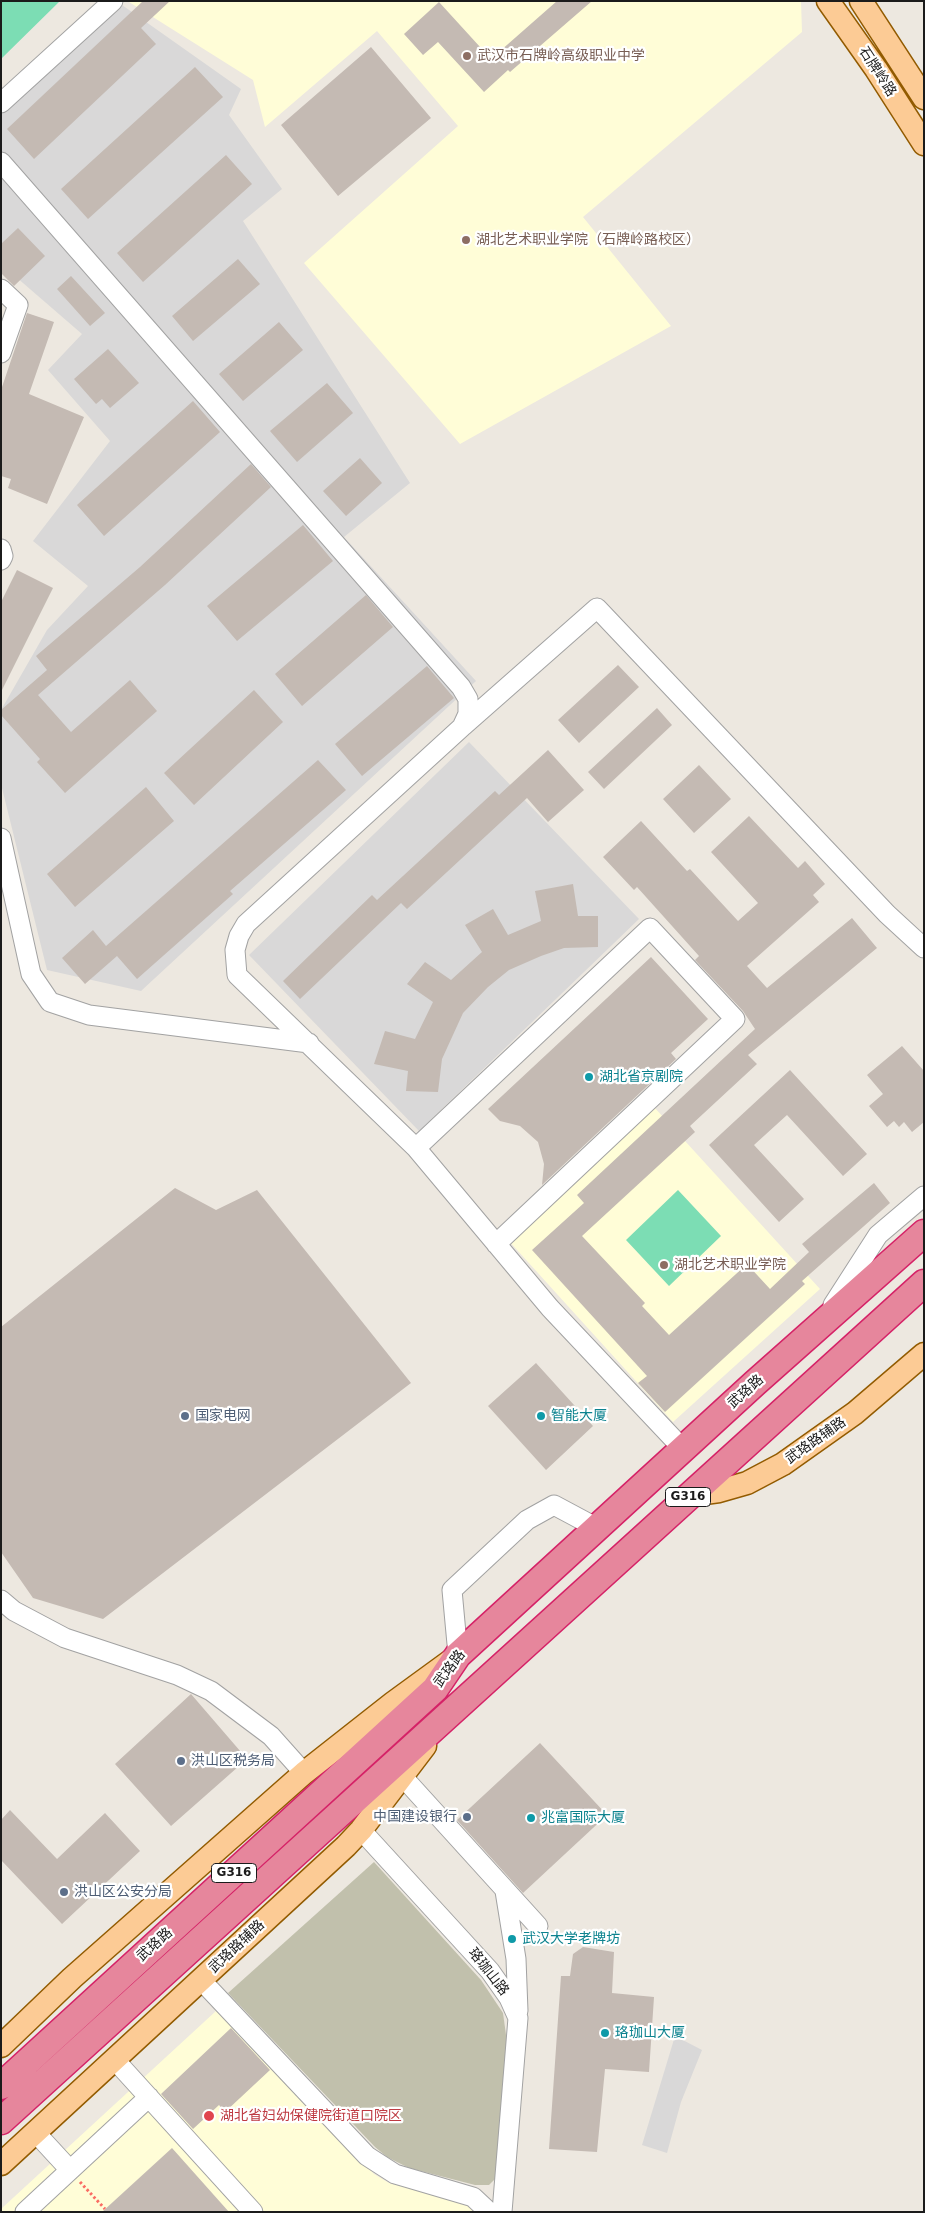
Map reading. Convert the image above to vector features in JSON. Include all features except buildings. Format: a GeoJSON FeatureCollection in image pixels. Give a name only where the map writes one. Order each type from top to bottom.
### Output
{"type":"FeatureCollection","features":[{"type":"Feature","properties":{"kind":"highway","name":"武珞路"},"geometry":{"type":"LineString","coordinates":[[1,2086],[435,1689],[458,1654],[924,1233]]}},
{"type":"Feature","properties":{"kind":"highway","name":"武珞路"},"geometry":{"type":"LineString","coordinates":[[1,2121],[924,1283]]}},
{"type":"Feature","properties":{"kind":"main road","name":"石牌岭路"},"geometry":{"type":"LineString","coordinates":[[828,1],[871,61],[924,144]]}},
{"type":"Feature","properties":{"kind":"main road","name":"石牌岭路"},"geometry":{"type":"LineString","coordinates":[[861,1],[924,98]]}},
{"type":"Feature","properties":{"kind":"main road","name":"武珞路辅路"},"geometry":{"type":"LineString","coordinates":[[690,1496],[747,1483],[783,1464],[855,1413],[924,1354]]}},
{"type":"Feature","properties":{"kind":"main road"},"geometry":{"type":"LineString","coordinates":[[1,2046],[72,1978],[304,1773],[392,1703],[458,1654]]}},
{"type":"Feature","properties":{"kind":"main road","name":"武珞路辅路"},"geometry":{"type":"LineString","coordinates":[[1,2164],[361,1830],[451,1711]]}},
{"type":"Feature","properties":{"kind":"street"},"geometry":{"type":"LineString","coordinates":[[1,103],[113,1]]}},
{"type":"Feature","properties":{"kind":"street"},"geometry":{"type":"LineString","coordinates":[[1,162],[462,687],[468,699],[468,714],[462,727]]}},
{"type":"Feature","properties":{"kind":"street"},"geometry":{"type":"LineString","coordinates":[[1,289],[18,305],[1,353]]}},
{"type":"Feature","properties":{"kind":"street"},"geometry":{"type":"LineString","coordinates":[[1,549],[3,556],[1,560]]}},
{"type":"Feature","properties":{"kind":"street"},"geometry":{"type":"LineString","coordinates":[[683,1449],[550,1308],[416,1148],[237,975],[235,963],[239,936],[246,924],[462,727],[597,608],[886,914],[924,948]]}},
{"type":"Feature","properties":{"kind":"street"},"geometry":{"type":"LineString","coordinates":[[1,838],[31,974],[50,1002],[88,1015],[309,1043]]}},
{"type":"Feature","properties":{"kind":"street"},"geometry":{"type":"LineString","coordinates":[[416,1148],[650,928],[735,1019],[496,1244]]}},
{"type":"Feature","properties":{"kind":"street"},"geometry":{"type":"LineString","coordinates":[[820,1325],[878,1235],[924,1196]]}},
{"type":"Feature","properties":{"kind":"street"},"geometry":{"type":"LineString","coordinates":[[458,1654],[452,1590],[521,1526],[554,1505],[597,1528]]}},
{"type":"Feature","properties":{"kind":"street"},"geometry":{"type":"LineString","coordinates":[[1,1600],[14,1611],[65,1638],[169,1672],[211,1691],[271,1736],[304,1773]]}},
{"type":"Feature","properties":{"kind":"street"},"geometry":{"type":"LineString","coordinates":[[402,1776],[538,1926]]}},
{"type":"Feature","properties":{"kind":"street","name":"珞珈山路"},"geometry":{"type":"LineString","coordinates":[[361,1830],[490,1971],[509,1998],[518,2018]]}},
{"type":"Feature","properties":{"kind":"street"},"geometry":{"type":"LineString","coordinates":[[502,2212],[518,2018],[516,1959],[505,1891]]}},
{"type":"Feature","properties":{"kind":"street"},"geometry":{"type":"LineString","coordinates":[[201,1980],[367,2156],[395,2174],[473,2196],[489,2212]]}},
{"type":"Feature","properties":{"kind":"street"},"geometry":{"type":"LineString","coordinates":[[114,2059],[253,2212]]}},
{"type":"Feature","properties":{"kind":"street"},"geometry":{"type":"LineString","coordinates":[[26,2212],[149,2097]]}},
{"type":"Feature","properties":{"kind":"street"},"geometry":{"type":"LineString","coordinates":[[35,2132],[70,2170]]}},
{"type":"Feature","properties":{"kind":"path"},"geometry":{"type":"LineString","coordinates":[[70,2170],[105,2209]]}},
{"type":"Feature","properties":{"kind":"shaded area","name":"湖北艺术职业学院（石牌岭路校区）"},"geometry":{"type":"Polygon","coordinates":[[[801,1],[802,32],[583,217],[671,326],[460,444],[304,263],[458,126],[377,31],[265,127],[253,80],[129,2],[801,1]]]}},
{"type":"Feature","properties":{"kind":"shaded area"},"geometry":{"type":"Polygon","coordinates":[[[122,5],[241,89],[229,115],[282,189],[243,221],[410,483],[344,537],[476,681],[141,991],[47,970],[1,784],[1,710],[47,630],[88,586],[33,541],[110,441],[48,370],[82,334],[1,264],[1,111],[122,5]]]}},
{"type":"Feature","properties":{"kind":"shaded area"},"geometry":{"type":"Polygon","coordinates":[[[469,742],[639,919],[419,1131],[249,955],[469,742]]]}},
{"type":"Feature","properties":{"kind":"shaded area","name":"湖北艺术职业学院"},"geometry":{"type":"Polygon","coordinates":[[[654,1107],[820,1289],[673,1422],[508,1240],[654,1107]]]}},
{"type":"Feature","properties":{"kind":"shaded area"},"geometry":{"type":"Polygon","coordinates":[[[374,1862],[481,1980],[503,2013],[507,2042],[498,2176],[489,2185],[475,2185],[409,2168],[387,2157],[375,2147],[228,1993],[374,1862]]]}},
{"type":"Feature","properties":{"kind":"shaded area","name":"湖北省妇幼保健院街道口院区"},"geometry":{"type":"Polygon","coordinates":[[[216,2011],[374,2174],[389,2183],[469,2204],[479,2212],[1,2212],[1,2209],[216,2011]]]}},
{"type":"Feature","properties":{"kind":"shaded area"},"geometry":{"type":"Polygon","coordinates":[[[675,2036],[702,2050],[681,2102],[667,2153],[642,2145],[675,2036]]]}},
{"type":"Feature","properties":{"kind":"green space"},"geometry":{"type":"Polygon","coordinates":[[[1,1],[60,1],[1,59],[1,1]]]}},
{"type":"Feature","properties":{"kind":"green space"},"geometry":{"type":"Polygon","coordinates":[[[678,1190],[721,1236],[669,1286],[626,1240],[678,1190]]]}},
{"type":"Feature","properties":{"kind":"place","name":"武汉市石牌岭高级职业中学"},"geometry":{"type":"Point","coordinates":[467,56]}},
{"type":"Feature","properties":{"kind":"place","name":"湖北艺术职业学院（石牌岭路校区）"},"geometry":{"type":"Point","coordinates":[466,240]}},
{"type":"Feature","properties":{"kind":"place","name":"湖北省京剧院"},"geometry":{"type":"Point","coordinates":[589,1077]}},
{"type":"Feature","properties":{"kind":"place","name":"湖北艺术职业学院"},"geometry":{"type":"Point","coordinates":[664,1265]}},
{"type":"Feature","properties":{"kind":"place","name":"国家电网"},"geometry":{"type":"Point","coordinates":[185,1416]}},
{"type":"Feature","properties":{"kind":"place","name":"智能大厦"},"geometry":{"type":"Point","coordinates":[541,1416]}},
{"type":"Feature","properties":{"kind":"place","name":"洪山区税务局"},"geometry":{"type":"Point","coordinates":[181,1761]}},
{"type":"Feature","properties":{"kind":"place","name":"中国建设银行"},"geometry":{"type":"Point","coordinates":[467,1817]}},
{"type":"Feature","properties":{"kind":"place","name":"兆富国际大厦"},"geometry":{"type":"Point","coordinates":[531,1818]}},
{"type":"Feature","properties":{"kind":"place","name":"洪山区公安分局"},"geometry":{"type":"Point","coordinates":[64,1892]}},
{"type":"Feature","properties":{"kind":"place","name":"武汉大学老牌坊"},"geometry":{"type":"Point","coordinates":[512,1939]}},
{"type":"Feature","properties":{"kind":"place","name":"珞珈山大厦"},"geometry":{"type":"Point","coordinates":[605,2033]}},
{"type":"Feature","properties":{"kind":"place","name":"湖北省妇幼保健院街道口院区"},"geometry":{"type":"Point","coordinates":[209,2116]}}]}
